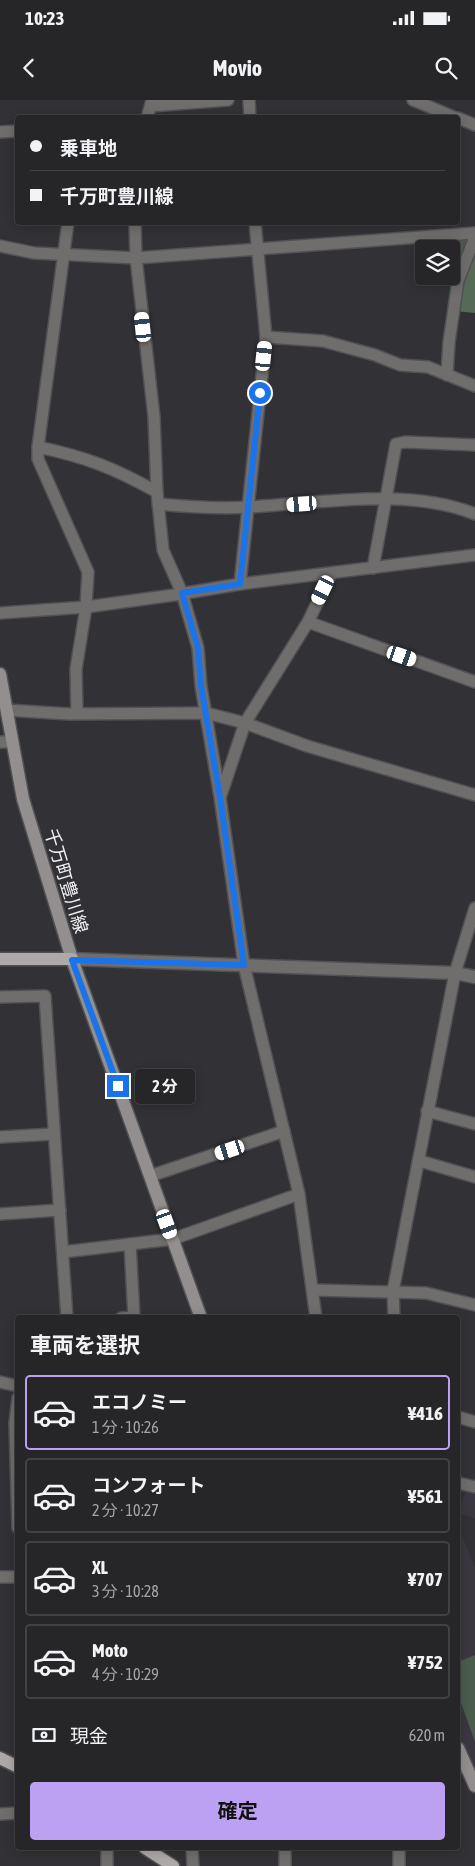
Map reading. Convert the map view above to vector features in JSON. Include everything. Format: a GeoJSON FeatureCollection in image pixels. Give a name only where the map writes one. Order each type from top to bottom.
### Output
{"type":"FeatureCollection","features":[{"type":"Feature","properties":{"kind":"main road","name":"千万町豊川線"},"geometry":{"type":"LineString","coordinates":[[0,674],[6,710],[6,742],[72,960],[200,1315]]}},
{"type":"Feature","properties":{"kind":"main road"},"geometry":{"type":"LineString","coordinates":[[0,961],[72,960]]}},
{"type":"Feature","properties":{"kind":"main road"},"geometry":{"type":"LineString","coordinates":[[460,1752],[475,1786]]}},
{"type":"Feature","properties":{"kind":"main road"},"geometry":{"type":"LineString","coordinates":[[0,1758],[15,1765]]}},
{"type":"Feature","properties":{"kind":"main road"},"geometry":{"type":"LineString","coordinates":[[148,1850],[173,1866]]}},
{"type":"Feature","properties":{"kind":"street"},"geometry":{"type":"LineString","coordinates":[[148,115],[152,103],[228,100]]}},
{"type":"Feature","properties":{"kind":"street"},"geometry":{"type":"LineString","coordinates":[[249,100],[250,115]]}},
{"type":"Feature","properties":{"kind":"street"},"geometry":{"type":"LineString","coordinates":[[413,100],[450,115]]}},
{"type":"Feature","properties":{"kind":"street"},"geometry":{"type":"LineString","coordinates":[[460,119],[474,123]]}},
{"type":"Feature","properties":{"kind":"street"},"geometry":{"type":"LineString","coordinates":[[0,132],[15,130]]}},
{"type":"Feature","properties":{"kind":"street"},"geometry":{"type":"LineString","coordinates":[[68,225],[38,447],[38,459],[88,572],[86,607],[76,669],[78,713]]}},
{"type":"Feature","properties":{"kind":"street"},"geometry":{"type":"LineString","coordinates":[[135,225],[136,258],[154,417],[157,492],[163,550],[182,593],[198,648],[201,686],[220,797],[244,965],[300,1194],[316,1315]]}},
{"type":"Feature","properties":{"kind":"street"},"geometry":{"type":"LineString","coordinates":[[240,584],[266,337],[255,225]]}},
{"type":"Feature","properties":{"kind":"street"},"geometry":{"type":"LineString","coordinates":[[0,246],[34,253],[136,258],[475,235],[458,281],[449,342],[448,375]]}},
{"type":"Feature","properties":{"kind":"street"},"geometry":{"type":"LineString","coordinates":[[266,337],[323,341],[375,355],[400,365],[428,367],[475,386]]}},
{"type":"Feature","properties":{"kind":"street"},"geometry":{"type":"LineString","coordinates":[[373,568],[396,444],[475,445]]}},
{"type":"Feature","properties":{"kind":"street"},"geometry":{"type":"LineString","coordinates":[[38,447],[76,455],[117,470],[157,492]]}},
{"type":"Feature","properties":{"kind":"street"},"geometry":{"type":"LineString","coordinates":[[158,504],[213,508],[387,500],[441,503],[475,514]]}},
{"type":"Feature","properties":{"kind":"street"},"geometry":{"type":"LineString","coordinates":[[0,613],[86,607],[240,584],[475,555]]}},
{"type":"Feature","properties":{"kind":"street"},"geometry":{"type":"LineString","coordinates":[[220,797],[245,723],[308,622],[331,574]]}},
{"type":"Feature","properties":{"kind":"street"},"geometry":{"type":"LineString","coordinates":[[308,622],[475,682]]}},
{"type":"Feature","properties":{"kind":"street"},"geometry":{"type":"LineString","coordinates":[[6,710],[69,714],[206,713],[245,723],[307,746],[475,795]]}},
{"type":"Feature","properties":{"kind":"street"},"geometry":{"type":"LineString","coordinates":[[394,1315],[393,1291],[420,1161],[455,973],[475,908]]}},
{"type":"Feature","properties":{"kind":"street"},"geometry":{"type":"LineString","coordinates":[[72,960],[455,973],[475,977]]}},
{"type":"Feature","properties":{"kind":"street"},"geometry":{"type":"LineString","coordinates":[[0,997],[46,996],[67,1315]]}},
{"type":"Feature","properties":{"kind":"street"},"geometry":{"type":"LineString","coordinates":[[428,1112],[475,1124]]}},
{"type":"Feature","properties":{"kind":"street"},"geometry":{"type":"LineString","coordinates":[[150,1176],[284,1131]]}},
{"type":"Feature","properties":{"kind":"street"},"geometry":{"type":"LineString","coordinates":[[0,1138],[54,1134]]}},
{"type":"Feature","properties":{"kind":"street"},"geometry":{"type":"LineString","coordinates":[[420,1161],[475,1177]]}},
{"type":"Feature","properties":{"kind":"street"},"geometry":{"type":"LineString","coordinates":[[63,1252],[173,1240],[300,1194]]}},
{"type":"Feature","properties":{"kind":"street"},"geometry":{"type":"LineString","coordinates":[[0,1214],[60,1210]]}},
{"type":"Feature","properties":{"kind":"street"},"geometry":{"type":"LineString","coordinates":[[130,1244],[134,1315]]}},
{"type":"Feature","properties":{"kind":"street"},"geometry":{"type":"LineString","coordinates":[[314,1290],[426,1293],[475,1305]]}},
{"type":"Feature","properties":{"kind":"street"},"geometry":{"type":"LineString","coordinates":[[0,1382],[15,1385]]}},
{"type":"Feature","properties":{"kind":"street"},"geometry":{"type":"LineString","coordinates":[[460,1418],[475,1422]]}},
{"type":"Feature","properties":{"kind":"street"},"geometry":{"type":"LineString","coordinates":[[460,1483],[475,1487]]}},
{"type":"Feature","properties":{"kind":"street"},"geometry":{"type":"LineString","coordinates":[[0,1577],[15,1576]]}},
{"type":"Feature","properties":{"kind":"street"},"geometry":{"type":"LineString","coordinates":[[0,1814],[15,1813]]}},
{"type":"Feature","properties":{"kind":"street"},"geometry":{"type":"LineString","coordinates":[[106,1850],[107,1866]]}},
{"type":"Feature","properties":{"kind":"street"},"geometry":{"type":"LineString","coordinates":[[192,1850],[193,1866]]}},
{"type":"Feature","properties":{"kind":"street"},"geometry":{"type":"LineString","coordinates":[[285,1850],[285,1866]]}},
{"type":"Feature","properties":{"kind":"street"},"geometry":{"type":"LineString","coordinates":[[399,1850],[399,1866]]}},
{"type":"Feature","properties":{"kind":"shaded area"},"geometry":{"type":"Polygon","coordinates":[[[465,1491],[475,1494],[475,1518],[460,1514],[465,1491]]]}},
{"type":"Feature","properties":{"kind":"shaded area"},"geometry":{"type":"Polygon","coordinates":[[[460,1530],[475,1568],[475,1777],[460,1744],[460,1530]]]}},
{"type":"Feature","properties":{"kind":"green space"},"geometry":{"type":"Polygon","coordinates":[[[473,237],[462,264],[460,262],[460,240],[431,239],[473,237]]]}},
{"type":"Feature","properties":{"kind":"green space"},"geometry":{"type":"Polygon","coordinates":[[[475,242],[475,313],[455,311],[475,242]]]}},
{"type":"Feature","properties":{"kind":"green space"},"geometry":{"type":"Polygon","coordinates":[[[475,1655],[475,1742],[460,1700],[460,1661],[475,1655]]]}},
{"type":"Feature","properties":{"kind":"route"},"geometry":{"type":"LineString","coordinates":[[118,1086],[72,960],[244,965],[220,797],[201,686],[198,648],[182,593],[240,584],[260,393]]}}]}
